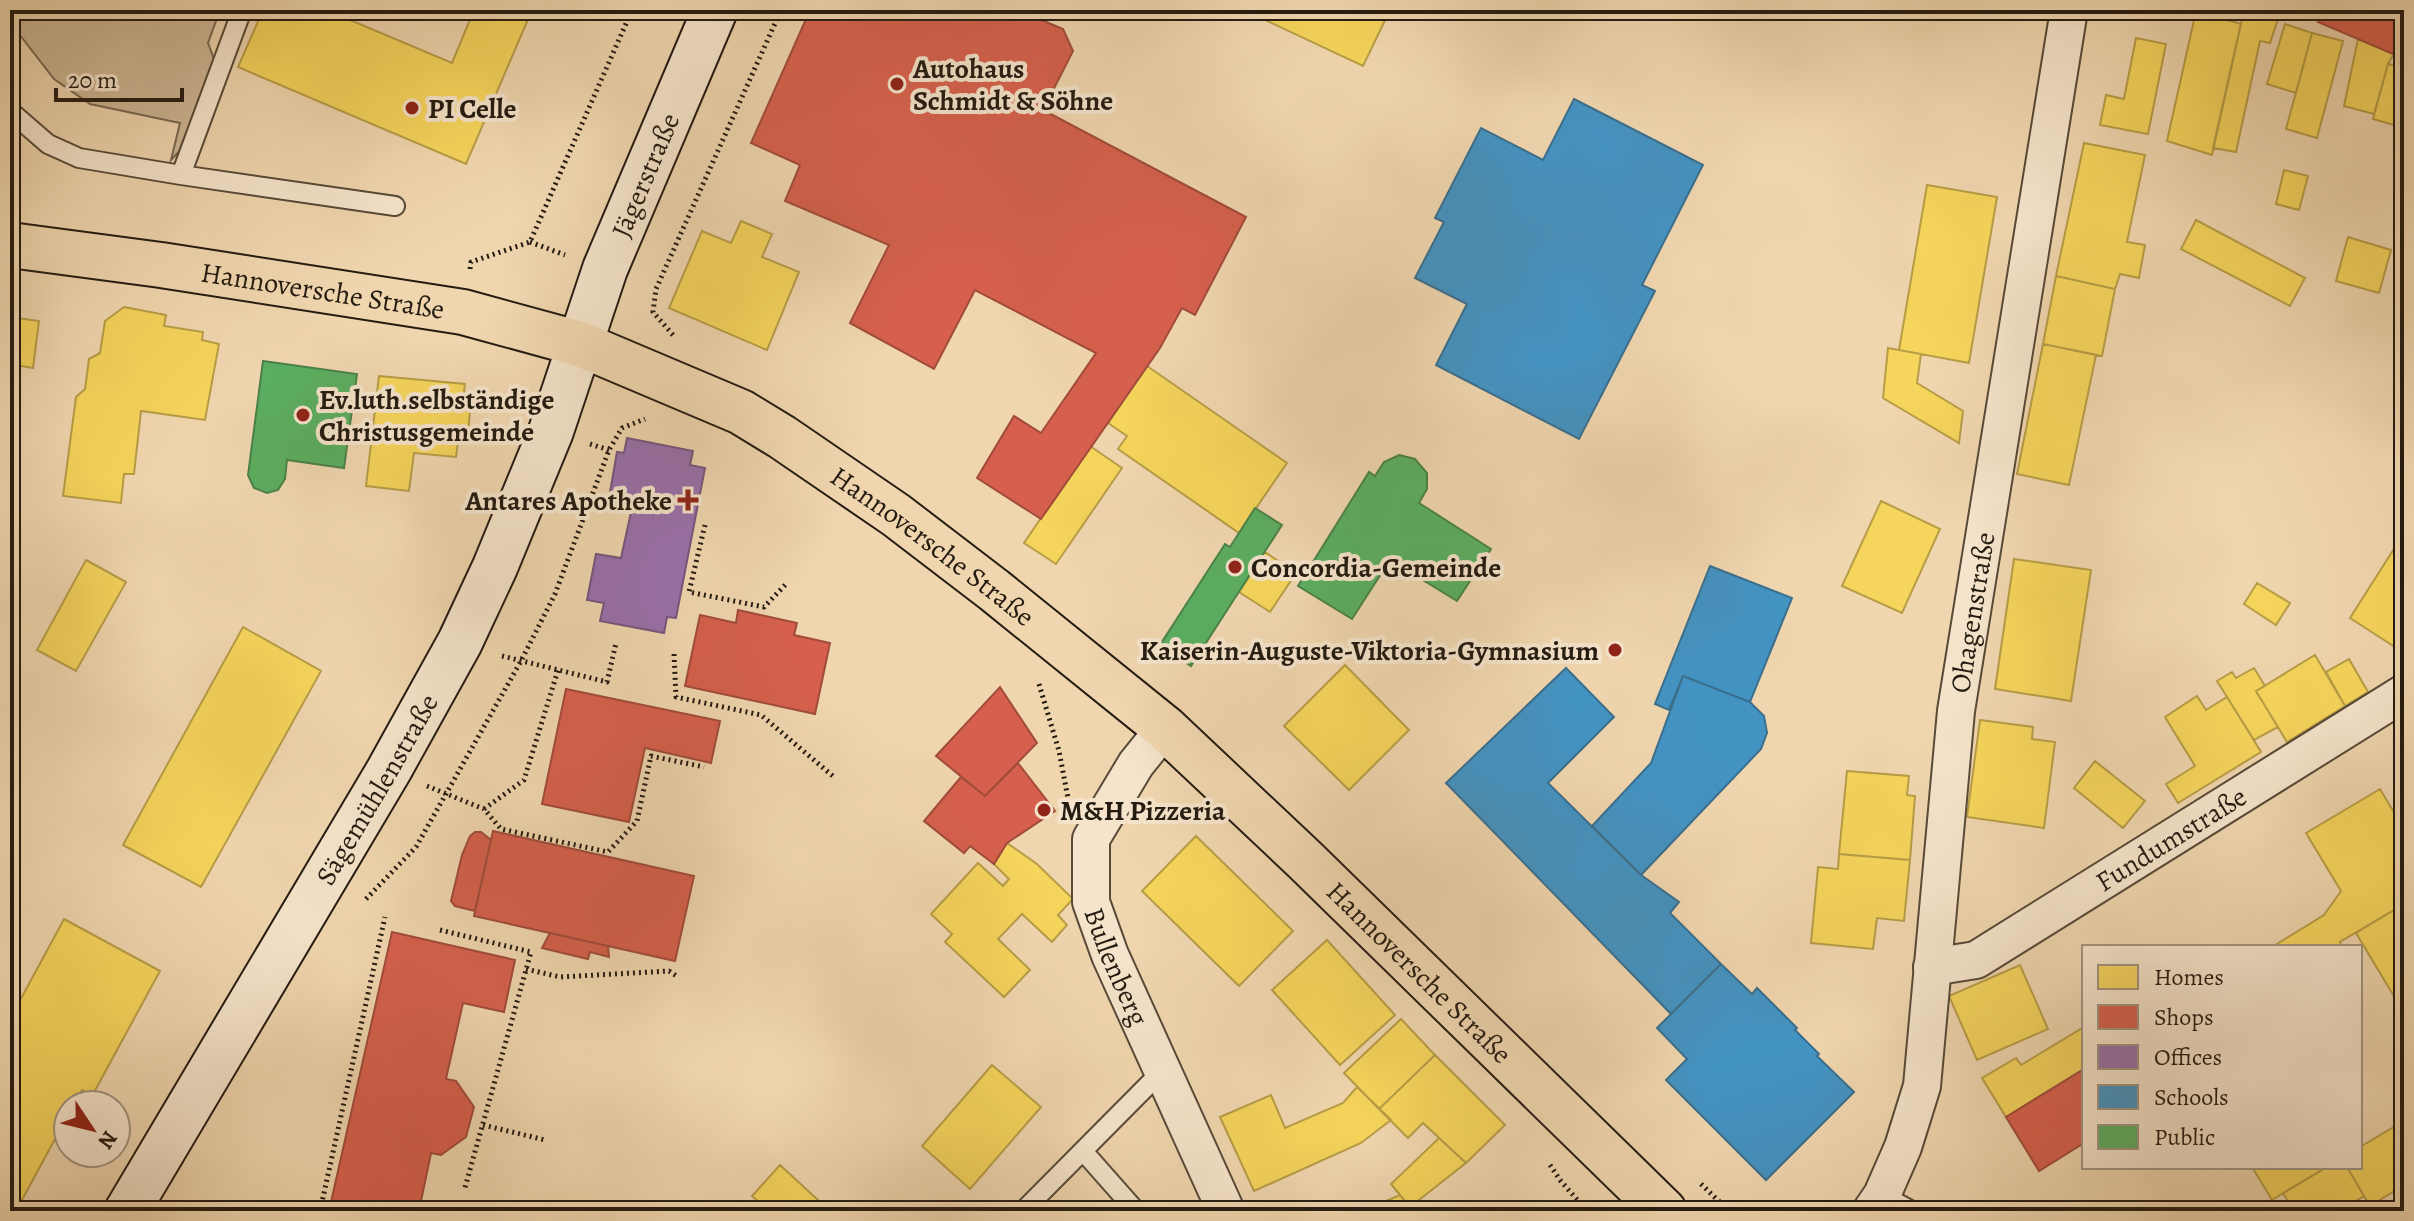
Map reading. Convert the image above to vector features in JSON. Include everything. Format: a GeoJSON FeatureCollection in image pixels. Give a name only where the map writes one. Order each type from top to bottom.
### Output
{"type":"FeatureCollection","features":[{"type":"Feature","properties":{"kind":"main road","name":"Hannoversche Straße"},"geometry":{"type":"LineString","coordinates":[[10,245],[463,312],[580,344],[741,412],[896,515],[1165,728],[1305,860],[1664,1211]]}},
{"type":"Feature","properties":{"kind":"street","name":"Jägerstraße"},"geometry":{"type":"LineString","coordinates":[[580,344],[605,269],[715,10]]}},
{"type":"Feature","properties":{"kind":"street","name":"Ohagenstraße"},"geometry":{"type":"LineString","coordinates":[[1888,1206],[1922,1086],[1956,711],[2069,10]]}},
{"type":"Feature","properties":{"kind":"street","name":"Sägemühlenstraße"},"geometry":{"type":"LineString","coordinates":[[127,1211],[389,770],[460,642],[495,567],[551,431],[580,344]]}},
{"type":"Feature","properties":{"kind":"street","name":"Fundumstraße"},"geometry":{"type":"LineString","coordinates":[[1932,967],[1976,960],[2404,693]]}},
{"type":"Feature","properties":{"kind":"street"},"geometry":{"type":"LineString","coordinates":[[1091,839],[1136,764],[1165,728]]}},
{"type":"Feature","properties":{"kind":"street","name":"Bullenberg"},"geometry":{"type":"LineString","coordinates":[[1091,839],[1091,902],[1110,955],[1226,1211]]}},
{"type":"Feature","properties":{"kind":"lane"},"geometry":{"type":"LineString","coordinates":[[181,175],[242,10]]}},
{"type":"Feature","properties":{"kind":"lane"},"geometry":{"type":"LineString","coordinates":[[10,111],[48,144],[79,158],[395,206]]}},
{"type":"Feature","properties":{"kind":"lane"},"geometry":{"type":"LineString","coordinates":[[1023,1211],[1162,1071]]}},
{"type":"Feature","properties":{"kind":"lane"},"geometry":{"type":"LineString","coordinates":[[1083,1151],[1136,1211]]}},
{"type":"Feature","properties":{"kind":"path"},"geometry":{"type":"LineString","coordinates":[[471,262],[530,242],[632,10]]}},
{"type":"Feature","properties":{"kind":"path"},"geometry":{"type":"LineString","coordinates":[[679,341],[653,312],[656,289],[781,10]]}},
{"type":"Feature","properties":{"kind":"path"},"geometry":{"type":"LineString","coordinates":[[365,900],[416,847],[521,661],[555,594],[609,450],[622,428],[647,418]]}},
{"type":"Feature","properties":{"kind":"path"},"geometry":{"type":"LineString","coordinates":[[705,525],[689,592],[764,607],[788,582]]}},
{"type":"Feature","properties":{"kind":"path"},"geometry":{"type":"LineString","coordinates":[[537,665],[607,682],[616,643]]}},
{"type":"Feature","properties":{"kind":"path"},"geometry":{"type":"LineString","coordinates":[[674,654],[676,697],[761,715],[834,777]]}},
{"type":"Feature","properties":{"kind":"path"},"geometry":{"type":"LineString","coordinates":[[484,809],[524,780],[558,670]]}},
{"type":"Feature","properties":{"kind":"path"},"geometry":{"type":"LineString","coordinates":[[1039,683],[1059,751],[1071,813],[1091,839]]}},
{"type":"Feature","properties":{"kind":"path"},"geometry":{"type":"LineString","coordinates":[[389,770],[484,809],[501,829],[608,852],[637,821],[651,756],[704,767]]}},
{"type":"Feature","properties":{"kind":"path"},"geometry":{"type":"LineString","coordinates":[[320,1211],[385,917]]}},
{"type":"Feature","properties":{"kind":"path"},"geometry":{"type":"LineString","coordinates":[[440,930],[531,952],[464,1191]]}},
{"type":"Feature","properties":{"kind":"path"},"geometry":{"type":"LineString","coordinates":[[526,969],[560,977],[669,971],[678,977]]}},
{"type":"Feature","properties":{"kind":"path"},"geometry":{"type":"LineString","coordinates":[[483,1125],[545,1140]]}},
{"type":"Feature","properties":{"kind":"shaded area"},"geometry":{"type":"Polygon","coordinates":[[[15,10],[220,10],[208,43],[214,59],[188,142],[171,160],[180,123],[90,104],[54,79],[16,30],[15,10]]]}},
{"type":"Feature","properties":{"kind":"building: Homes","name":"PI Celle"},"geometry":{"type":"Polygon","coordinates":[[[263,10],[332,10],[452,63],[474,10],[532,10],[466,164],[238,67],[263,10]]]}},
{"type":"Feature","properties":{"kind":"building: Homes"},"geometry":{"type":"Polygon","coordinates":[[[1244,10],[1390,10],[1363,66],[1244,10]]]}},
{"type":"Feature","properties":{"kind":"building: Homes"},"geometry":{"type":"Polygon","coordinates":[[[2244,10],[2281,10],[2270,43],[2260,41],[2236,152],[2213,148],[2244,10]]]}},
{"type":"Feature","properties":{"kind":"building: Homes"},"geometry":{"type":"Polygon","coordinates":[[[2196,11],[2241,24],[2212,155],[2167,141],[2196,11]]]}},
{"type":"Feature","properties":{"kind":"building: Homes"},"geometry":{"type":"Polygon","coordinates":[[[2285,24],[2312,33],[2296,93],[2267,84],[2285,24]]]}},
{"type":"Feature","properties":{"kind":"building: Homes"},"geometry":{"type":"Polygon","coordinates":[[[2312,33],[2343,41],[2317,138],[2286,129],[2312,33]]]}},
{"type":"Feature","properties":{"kind":"building: Homes"},"geometry":{"type":"Polygon","coordinates":[[[2136,38],[2166,44],[2148,134],[2100,125],[2106,95],[2124,99],[2136,38]]]}},
{"type":"Feature","properties":{"kind":"building: Homes"},"geometry":{"type":"Polygon","coordinates":[[[2358,39],[2394,54],[2388,64],[2374,114],[2344,106],[2358,39]]]}},
{"type":"Feature","properties":{"kind":"building: Homes"},"geometry":{"type":"Polygon","coordinates":[[[2388,64],[2404,68],[2404,118],[2401,127],[2373,119],[2388,64]]]}},
{"type":"Feature","properties":{"kind":"building: Homes"},"geometry":{"type":"Polygon","coordinates":[[[2084,143],[2145,155],[2127,242],[2145,245],[2139,278],[2120,274],[2115,289],[2056,276],[2084,143]]]}},
{"type":"Feature","properties":{"kind":"building: Homes"},"geometry":{"type":"Polygon","coordinates":[[[2284,170],[2308,176],[2299,210],[2276,204],[2284,170]]]}},
{"type":"Feature","properties":{"kind":"building: Homes"},"geometry":{"type":"Polygon","coordinates":[[[1927,185],[1997,197],[1969,363],[1899,350],[1927,185]]]}},
{"type":"Feature","properties":{"kind":"building: Homes"},"geometry":{"type":"Polygon","coordinates":[[[2196,220],[2305,278],[2290,306],[2181,249],[2196,220]]]}},
{"type":"Feature","properties":{"kind":"building: Homes"},"geometry":{"type":"Polygon","coordinates":[[[741,221],[772,234],[762,257],[799,272],[767,350],[669,308],[702,231],[731,243],[741,221]]]}},
{"type":"Feature","properties":{"kind":"building: Homes"},"geometry":{"type":"Polygon","coordinates":[[[2348,237],[2391,250],[2379,293],[2336,281],[2348,237]]]}},
{"type":"Feature","properties":{"kind":"building: Homes"},"geometry":{"type":"Polygon","coordinates":[[[2056,276],[2115,289],[2102,356],[2043,344],[2056,276]]]}},
{"type":"Feature","properties":{"kind":"building: Homes"},"geometry":{"type":"Polygon","coordinates":[[[124,307],[166,315],[164,326],[203,332],[202,340],[219,344],[205,420],[141,411],[134,474],[124,474],[121,503],[63,496],[76,397],[85,389],[89,359],[100,353],[105,321],[124,307]]]}},
{"type":"Feature","properties":{"kind":"building: Homes"},"geometry":{"type":"Polygon","coordinates":[[[10,317],[39,321],[33,368],[10,364],[10,317]]]}},
{"type":"Feature","properties":{"kind":"building: Homes"},"geometry":{"type":"Polygon","coordinates":[[[2043,344],[2096,355],[2069,485],[2017,474],[2043,344]]]}},
{"type":"Feature","properties":{"kind":"building: Homes"},"geometry":{"type":"Polygon","coordinates":[[[1888,348],[1921,354],[1917,383],[1963,411],[1959,443],[1883,398],[1888,348]]]}},
{"type":"Feature","properties":{"kind":"building: Homes"},"geometry":{"type":"Polygon","coordinates":[[[1147,366],[1287,463],[1239,533],[1118,449],[1127,436],[1108,423],[1147,366]]]}},
{"type":"Feature","properties":{"kind":"building: Homes"},"geometry":{"type":"Polygon","coordinates":[[[379,376],[465,384],[462,410],[470,411],[467,443],[458,442],[456,457],[414,453],[409,491],[366,486],[379,376]]]}},
{"type":"Feature","properties":{"kind":"building: Homes"},"geometry":{"type":"Polygon","coordinates":[[[1090,446],[1122,468],[1056,564],[1024,543],[1090,446]]]}},
{"type":"Feature","properties":{"kind":"building: Homes"},"geometry":{"type":"Polygon","coordinates":[[[1881,501],[1940,529],[1902,613],[1842,586],[1881,501]]]}},
{"type":"Feature","properties":{"kind":"building: Homes"},"geometry":{"type":"Polygon","coordinates":[[[2397,544],[2404,548],[2404,653],[2350,618],[2397,544]]]}},
{"type":"Feature","properties":{"kind":"building: Homes"},"geometry":{"type":"Polygon","coordinates":[[[1265,552],[1296,573],[1270,612],[1239,592],[1265,552]]]}},
{"type":"Feature","properties":{"kind":"building: Homes"},"geometry":{"type":"Polygon","coordinates":[[[2014,559],[2091,570],[2071,701],[1995,689],[2014,559]]]}},
{"type":"Feature","properties":{"kind":"building: Homes"},"geometry":{"type":"Polygon","coordinates":[[[86,560],[126,582],[76,671],[37,650],[86,560]]]}},
{"type":"Feature","properties":{"kind":"building: Homes"},"geometry":{"type":"Polygon","coordinates":[[[2257,583],[2290,603],[2276,625],[2244,604],[2257,583]]]}},
{"type":"Feature","properties":{"kind":"building: Homes"},"geometry":{"type":"Polygon","coordinates":[[[243,627],[321,671],[201,887],[123,845],[243,627]]]}},
{"type":"Feature","properties":{"kind":"building: Homes"},"geometry":{"type":"Polygon","coordinates":[[[2315,655],[2345,706],[2287,742],[2256,691],[2315,655]]]}},
{"type":"Feature","properties":{"kind":"building: Homes"},"geometry":{"type":"Polygon","coordinates":[[[2349,659],[2368,692],[2345,706],[2326,672],[2349,659]]]}},
{"type":"Feature","properties":{"kind":"building: Homes"},"geometry":{"type":"Polygon","coordinates":[[[1345,665],[1409,730],[1349,790],[1284,726],[1345,665]]]}},
{"type":"Feature","properties":{"kind":"building: Homes"},"geometry":{"type":"Polygon","coordinates":[[[2254,668],[2265,686],[2256,691],[2278,727],[2254,740],[2217,681],[2232,672],[2236,678],[2254,668]]]}},
{"type":"Feature","properties":{"kind":"building: Homes"},"geometry":{"type":"Polygon","coordinates":[[[2197,696],[2206,710],[2227,697],[2261,752],[2178,803],[2166,784],[2195,766],[2165,717],[2197,696]]]}},
{"type":"Feature","properties":{"kind":"building: Homes"},"geometry":{"type":"Polygon","coordinates":[[[1980,720],[2033,727],[2032,739],[2055,742],[2044,828],[1967,817],[1980,720]]]}},
{"type":"Feature","properties":{"kind":"building: Homes"},"geometry":{"type":"Polygon","coordinates":[[[2095,761],[2145,801],[2123,828],[2074,788],[2095,761]]]}},
{"type":"Feature","properties":{"kind":"building: Homes"},"geometry":{"type":"Polygon","coordinates":[[[1847,771],[1909,776],[1907,795],[1915,796],[1910,860],[1839,854],[1847,771]]]}},
{"type":"Feature","properties":{"kind":"building: Homes"},"geometry":{"type":"Polygon","coordinates":[[[2380,789],[2404,829],[2404,904],[2340,942],[2341,945],[2275,945],[2324,915],[2341,891],[2306,833],[2380,789]]]}},
{"type":"Feature","properties":{"kind":"building: Homes"},"geometry":{"type":"Polygon","coordinates":[[[1196,836],[1293,931],[1239,986],[1142,891],[1196,836]]]}},
{"type":"Feature","properties":{"kind":"building: Homes"},"geometry":{"type":"Polygon","coordinates":[[[1007,843],[1037,864],[1073,899],[1058,915],[1067,925],[1052,942],[1022,914],[998,939],[1030,970],[1004,997],[945,942],[952,934],[931,914],[978,863],[1003,886],[1009,879],[994,864],[1007,843]]]}},
{"type":"Feature","properties":{"kind":"building: Homes"},"geometry":{"type":"Polygon","coordinates":[[[1839,854],[1910,860],[1904,921],[1877,918],[1873,949],[1811,943],[1818,867],[1838,869],[1839,854]]]}},
{"type":"Feature","properties":{"kind":"building: Homes"},"geometry":{"type":"Polygon","coordinates":[[[2404,904],[2404,1013],[2356,933],[2404,904]]]}},
{"type":"Feature","properties":{"kind":"building: Homes"},"geometry":{"type":"Polygon","coordinates":[[[64,919],[160,971],[96,1089],[52,1089],[52,1145],[16,1211],[10,1211],[10,1019],[64,919]]]}},
{"type":"Feature","properties":{"kind":"building: Homes"},"geometry":{"type":"Polygon","coordinates":[[[1327,940],[1395,1015],[1340,1065],[1272,990],[1327,940]]]}},
{"type":"Feature","properties":{"kind":"building: Homes"},"geometry":{"type":"Polygon","coordinates":[[[2020,965],[2048,1029],[1977,1060],[1949,996],[2020,965]]]}},
{"type":"Feature","properties":{"kind":"building: Homes"},"geometry":{"type":"Polygon","coordinates":[[[1401,1019],[1435,1055],[1379,1109],[1344,1073],[1401,1019]]]}},
{"type":"Feature","properties":{"kind":"building: Homes"},"geometry":{"type":"Polygon","coordinates":[[[2082,1028],[2082,1070],[2006,1117],[1982,1078],[2016,1058],[2021,1065],[2082,1028]]]}},
{"type":"Feature","properties":{"kind":"building: Homes"},"geometry":{"type":"Polygon","coordinates":[[[1435,1055],[1505,1125],[1466,1163],[1423,1123],[1408,1138],[1379,1109],[1435,1055]]]}},
{"type":"Feature","properties":{"kind":"building: Homes"},"geometry":{"type":"Polygon","coordinates":[[[992,1065],[1041,1107],[970,1189],[922,1146],[992,1065]]]}},
{"type":"Feature","properties":{"kind":"building: Homes"},"geometry":{"type":"Polygon","coordinates":[[[1357,1087],[1391,1120],[1361,1143],[1254,1191],[1220,1117],[1271,1095],[1285,1128],[1343,1103],[1357,1087]]]}},
{"type":"Feature","properties":{"kind":"building: Homes"},"geometry":{"type":"Polygon","coordinates":[[[2404,1121],[2404,1185],[2370,1206],[2348,1169],[2362,1169],[2362,1146],[2404,1121]]]}},
{"type":"Feature","properties":{"kind":"building: Homes"},"geometry":{"type":"Polygon","coordinates":[[[1439,1138],[1466,1163],[1410,1207],[1391,1184],[1439,1138]]]}},
{"type":"Feature","properties":{"kind":"building: Homes"},"geometry":{"type":"Polygon","coordinates":[[[780,1165],[830,1211],[769,1211],[752,1196],[780,1165]]]}},
{"type":"Feature","properties":{"kind":"building: Homes"},"geometry":{"type":"Polygon","coordinates":[[[2253,1169],[2324,1169],[2272,1200],[2253,1169]]]}},
{"type":"Feature","properties":{"kind":"building: Homes"},"geometry":{"type":"Polygon","coordinates":[[[2324,1169],[2348,1169],[2364,1196],[2339,1211],[2294,1211],[2283,1193],[2324,1169]]]}},
{"type":"Feature","properties":{"kind":"building: Homes"},"geometry":{"type":"Polygon","coordinates":[[[1400,1195],[1412,1211],[1376,1211],[1374,1206],[1400,1195]]]}},
{"type":"Feature","properties":{"kind":"building: Shops"},"geometry":{"type":"Polygon","coordinates":[[[810,10],[1018,10],[1063,29],[1073,51],[1043,110],[1246,217],[1195,315],[1182,308],[1160,348],[1041,519],[977,478],[1014,416],[1041,433],[1096,353],[975,290],[934,369],[850,323],[889,245],[785,201],[800,165],[751,143],[810,10]]]}},
{"type":"Feature","properties":{"kind":"building: Shops"},"geometry":{"type":"Polygon","coordinates":[[[2323,10],[2404,10],[2404,27],[2393,54],[2318,22],[2323,10]]]}},
{"type":"Feature","properties":{"kind":"building: Shops"},"geometry":{"type":"Polygon","coordinates":[[[738,610],[797,623],[794,635],[830,643],[815,714],[685,686],[700,615],[736,623],[738,610]]]}},
{"type":"Feature","properties":{"kind":"building: Shops"},"geometry":{"type":"Polygon","coordinates":[[[1000,687],[1037,743],[985,796],[936,756],[1000,687]]]}},
{"type":"Feature","properties":{"kind":"building: Shops"},"geometry":{"type":"Polygon","coordinates":[[[566,689],[720,721],[711,763],[645,748],[629,822],[542,804],[566,689]]]}},
{"type":"Feature","properties":{"kind":"building: Shops"},"geometry":{"type":"Polygon","coordinates":[[[1018,763],[1055,811],[1007,843],[994,864],[970,846],[964,853],[924,821],[961,777],[985,796],[1018,763]]]}},
{"type":"Feature","properties":{"kind":"building: Shops"},"geometry":{"type":"Polygon","coordinates":[[[493,831],[694,876],[675,961],[474,916],[493,831]]]}},
{"type":"Feature","properties":{"kind":"building: Shops"},"geometry":{"type":"Polygon","coordinates":[[[475,832],[481,832],[491,840],[475,911],[455,906],[451,901],[462,855],[475,832]]]}},
{"type":"Feature","properties":{"kind":"building: Shops"},"geometry":{"type":"Polygon","coordinates":[[[392,932],[515,960],[504,1012],[463,1003],[446,1079],[456,1081],[474,1107],[466,1137],[441,1155],[431,1153],[419,1211],[329,1211],[392,932]]]}},
{"type":"Feature","properties":{"kind":"building: Shops"},"geometry":{"type":"Polygon","coordinates":[[[550,933],[608,946],[609,957],[590,952],[588,959],[542,948],[550,933]]]}},
{"type":"Feature","properties":{"kind":"building: Shops"},"geometry":{"type":"Polygon","coordinates":[[[2082,1070],[2082,1144],[2039,1171],[2006,1117],[2082,1070]]]}},
{"type":"Feature","properties":{"kind":"building: Offices"},"geometry":{"type":"Polygon","coordinates":[[[627,438],[693,451],[690,465],[705,468],[676,618],[667,617],[664,633],[600,621],[604,603],[587,600],[596,554],[621,558],[633,503],[609,498],[617,452],[624,453],[627,438]]]}},
{"type":"Feature","properties":{"kind":"building: Schools"},"geometry":{"type":"Polygon","coordinates":[[[1574,99],[1703,165],[1642,285],[1655,291],[1579,439],[1436,365],[1467,304],[1415,278],[1444,222],[1435,218],[1481,128],[1543,160],[1574,99]]]}},
{"type":"Feature","properties":{"kind":"building: Schools"},"geometry":{"type":"Polygon","coordinates":[[[1710,566],[1792,598],[1750,702],[1683,676],[1669,710],[1655,704],[1710,566]]]}},
{"type":"Feature","properties":{"kind":"building: Schools"},"geometry":{"type":"Polygon","coordinates":[[[1566,668],[1614,717],[1548,783],[1641,875],[1679,902],[1670,913],[1721,964],[1671,1014],[1446,783],[1566,668]]]}},
{"type":"Feature","properties":{"kind":"building: Schools"},"geometry":{"type":"Polygon","coordinates":[[[1683,676],[1750,702],[1764,716],[1767,733],[1761,749],[1641,875],[1592,826],[1651,763],[1683,676]]]}},
{"type":"Feature","properties":{"kind":"building: Schools"},"geometry":{"type":"Polygon","coordinates":[[[1721,964],[1752,994],[1757,988],[1797,1028],[1795,1030],[1819,1054],[1817,1056],[1854,1092],[1766,1180],[1666,1080],[1687,1059],[1657,1028],[1721,964]]]}},
{"type":"Feature","properties":{"kind":"building: Public","name":"Ev.luth.selbständige Christusgemeinde"},"geometry":{"type":"Polygon","coordinates":[[[263,361],[357,374],[344,468],[287,460],[285,479],[278,490],[267,493],[254,488],[248,475],[263,361]]]}},
{"type":"Feature","properties":{"kind":"building: Public"},"geometry":{"type":"Polygon","coordinates":[[[1399,455],[1415,459],[1427,473],[1427,489],[1419,503],[1491,549],[1457,601],[1390,560],[1352,619],[1298,586],[1369,472],[1375,476],[1384,462],[1399,455]]]}},
{"type":"Feature","properties":{"kind":"building: Public"},"geometry":{"type":"Polygon","coordinates":[[[1255,508],[1282,525],[1191,666],[1160,645],[1225,544],[1230,547],[1255,508]]]}},
{"type":"Feature","properties":{"kind":"place","name":"Autohaus Schmidt & Söhne"},"geometry":{"type":"Point","coordinates":[897,84]}},
{"type":"Feature","properties":{"kind":"place","name":"PI Celle"},"geometry":{"type":"Point","coordinates":[412,108]}},
{"type":"Feature","properties":{"kind":"place","name":"Ev.luth.selbständige Christusgemeinde"},"geometry":{"type":"Point","coordinates":[303,415]}},
{"type":"Feature","properties":{"kind":"place","name":"Antares Apotheke"},"geometry":{"type":"Point","coordinates":[688,500]}},
{"type":"Feature","properties":{"kind":"place","name":"Concordia-Gemeinde"},"geometry":{"type":"Point","coordinates":[1235,567]}},
{"type":"Feature","properties":{"kind":"place","name":"Kaiserin-Auguste-Viktoria-Gymnasium"},"geometry":{"type":"Point","coordinates":[1615,650]}},
{"type":"Feature","properties":{"kind":"place","name":"M&H Pizzeria"},"geometry":{"type":"Point","coordinates":[1044,810]}}]}
